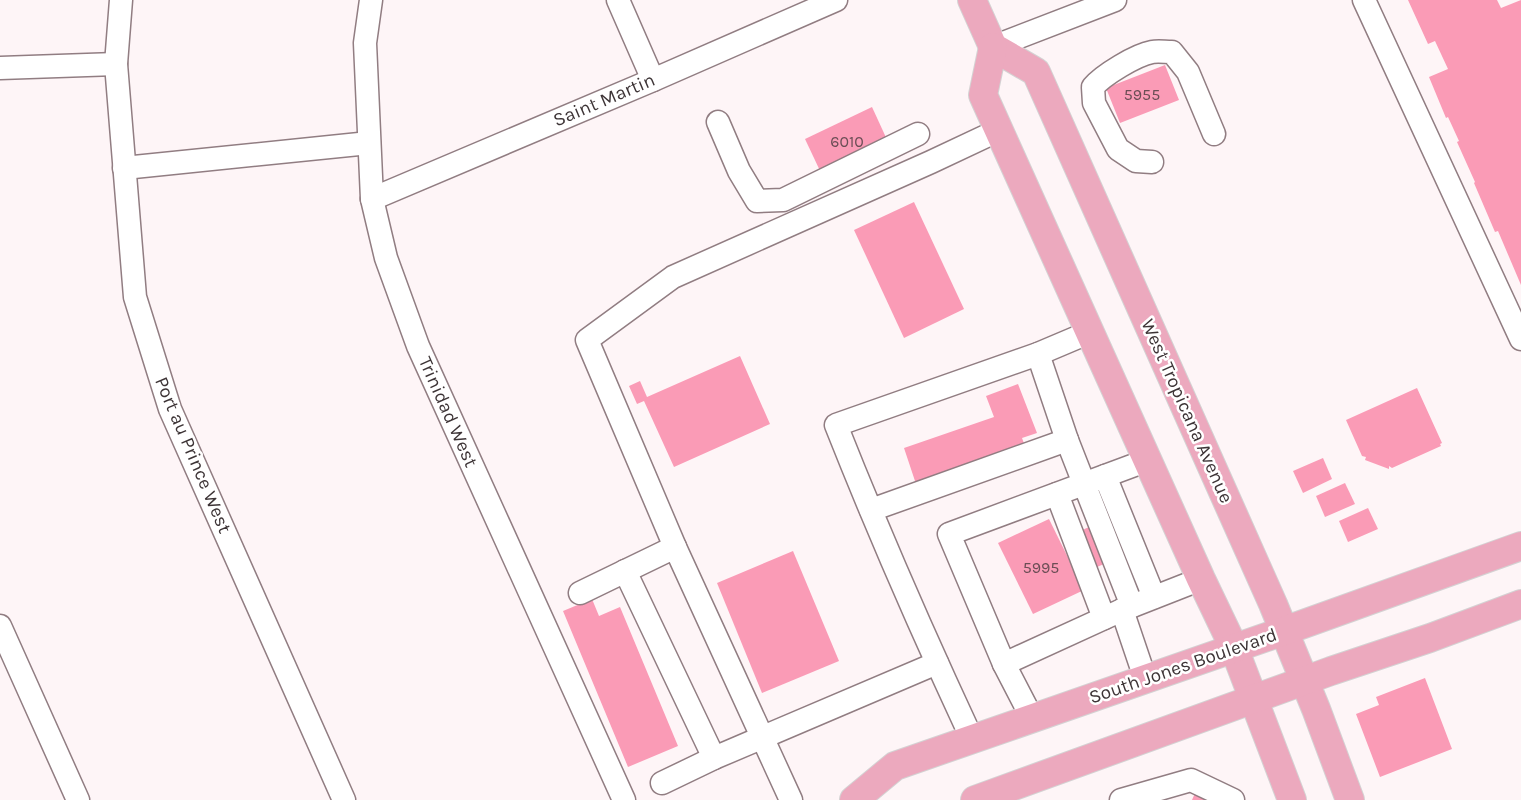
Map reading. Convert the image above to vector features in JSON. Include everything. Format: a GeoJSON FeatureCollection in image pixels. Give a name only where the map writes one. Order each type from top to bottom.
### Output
{"type":"FeatureCollection","features":[{"type":"Feature","properties":{"kind":"main road"},"geometry":{"type":"LineString","coordinates":[[972,0],[993,46],[982,95],[1234,648],[1292,800]]}},
{"type":"Feature","properties":{"kind":"main road","name":"West Tropicana Avenue"},"geometry":{"type":"LineString","coordinates":[[993,46],[1036,72],[1284,630],[1350,800]]}},
{"type":"Feature","properties":{"kind":"main road","name":"South Jones Boulevard"},"geometry":{"type":"LineString","coordinates":[[854,800],[895,766],[1521,546]]}},
{"type":"Feature","properties":{"kind":"main road"},"geometry":{"type":"LineString","coordinates":[[975,800],[1013,794],[1253,699],[1521,604]]}},
{"type":"Feature","properties":{"kind":"street","name":"Port au Prince West"},"geometry":{"type":"LineString","coordinates":[[121,0],[116,64],[135,297],[170,409],[344,800]]}},
{"type":"Feature","properties":{"kind":"street","name":"Trinidad West"},"geometry":{"type":"LineString","coordinates":[[371,0],[365,42],[372,199],[386,258],[418,346],[624,800]]}},
{"type":"Feature","properties":{"kind":"street"},"geometry":{"type":"LineString","coordinates":[[618,0],[653,80]]}},
{"type":"Feature","properties":{"kind":"street","name":"Saint Martin"},"geometry":{"type":"LineString","coordinates":[[372,199],[836,0]]}},
{"type":"Feature","properties":{"kind":"street"},"geometry":{"type":"LineString","coordinates":[[993,46],[1114,0]]}},
{"type":"Feature","properties":{"kind":"street"},"geometry":{"type":"LineString","coordinates":[[1364,0],[1521,339]]}},
{"type":"Feature","properties":{"kind":"street"},"geometry":{"type":"LineString","coordinates":[[1152,162],[1136,161],[1118,149],[1094,103],[1093,87],[1100,79],[1150,52],[1172,52],[1188,72],[1214,134]]}},
{"type":"Feature","properties":{"kind":"street"},"geometry":{"type":"LineString","coordinates":[[0,68],[116,64]]}},
{"type":"Feature","properties":{"kind":"street"},"geometry":{"type":"LineString","coordinates":[[718,122],[738,171],[757,201],[783,200],[918,134]]}},
{"type":"Feature","properties":{"kind":"street"},"geometry":{"type":"LineString","coordinates":[[791,800],[675,547],[587,340],[673,278],[999,130]]}},
{"type":"Feature","properties":{"kind":"street"},"geometry":{"type":"LineString","coordinates":[[124,168],[370,144]]}},
{"type":"Feature","properties":{"kind":"street"},"geometry":{"type":"LineString","coordinates":[[972,739],[937,663],[836,425],[1038,354],[1090,332]]}},
{"type":"Feature","properties":{"kind":"street"},"geometry":{"type":"LineString","coordinates":[[1038,354],[1068,440],[1095,479],[1154,597]]}},
{"type":"Feature","properties":{"kind":"street"},"geometry":{"type":"LineString","coordinates":[[871,510],[1068,440]]}},
{"type":"Feature","properties":{"kind":"street"},"geometry":{"type":"LineString","coordinates":[[1032,718],[1004,664],[949,534],[1148,460]]}},
{"type":"Feature","properties":{"kind":"street"},"geometry":{"type":"LineString","coordinates":[[1095,479],[1119,611]]}},
{"type":"Feature","properties":{"kind":"street"},"geometry":{"type":"LineString","coordinates":[[1057,494],[1119,611],[1145,678]]}},
{"type":"Feature","properties":{"kind":"street"},"geometry":{"type":"LineString","coordinates":[[580,593],[675,547]]}},
{"type":"Feature","properties":{"kind":"street"},"geometry":{"type":"LineString","coordinates":[[625,571],[714,758]]}},
{"type":"Feature","properties":{"kind":"street"},"geometry":{"type":"LineString","coordinates":[[1004,664],[1119,611],[1201,579]]}},
{"type":"Feature","properties":{"kind":"street"},"geometry":{"type":"LineString","coordinates":[[0,626],[78,800]]}},
{"type":"Feature","properties":{"kind":"street"},"geometry":{"type":"LineString","coordinates":[[662,782],[937,663]]}},
{"type":"Feature","properties":{"kind":"street"},"geometry":{"type":"LineString","coordinates":[[1121,800],[1191,780],[1232,800]]}},
{"type":"Feature","properties":{"kind":"building"},"geometry":{"type":"Polygon","coordinates":[[[1408,0],[1497,0],[1501,8],[1521,0],[1521,285],[1498,231],[1495,232],[1457,142],[1459,141],[1448,117],[1446,118],[1429,77],[1448,69],[1435,41],[1428,44],[1408,0]]]}},
{"type":"Feature","properties":{"kind":"building"},"geometry":{"type":"Polygon","coordinates":[[[1165,65],[1179,100],[1120,123],[1106,88],[1165,65]]]}},
{"type":"Feature","properties":{"kind":"building"},"geometry":{"type":"Polygon","coordinates":[[[872,107],[889,144],[822,175],[805,139],[872,107]]]}},
{"type":"Feature","properties":{"kind":"building"},"geometry":{"type":"Polygon","coordinates":[[[914,202],[964,309],[904,338],[854,230],[914,202]]]}},
{"type":"Feature","properties":{"kind":"building"},"geometry":{"type":"Polygon","coordinates":[[[740,356],[770,424],[674,467],[644,401],[637,404],[629,386],[640,381],[647,397],[740,356]]]}},
{"type":"Feature","properties":{"kind":"building"},"geometry":{"type":"Polygon","coordinates":[[[1018,384],[1037,433],[1022,438],[1025,446],[916,484],[904,448],[994,417],[986,396],[1018,384]]]}},
{"type":"Feature","properties":{"kind":"building"},"geometry":{"type":"Polygon","coordinates":[[[1417,388],[1442,443],[1440,444],[1441,446],[1392,468],[1389,466],[1389,469],[1365,460],[1366,457],[1362,456],[1346,420],[1417,388]]]}},
{"type":"Feature","properties":{"kind":"building"},"geometry":{"type":"Polygon","coordinates":[[[1323,458],[1332,479],[1303,493],[1293,471],[1323,458]]]}},
{"type":"Feature","properties":{"kind":"building"},"geometry":{"type":"Polygon","coordinates":[[[1345,483],[1355,504],[1325,517],[1316,496],[1345,483]]]}},
{"type":"Feature","properties":{"kind":"building"},"geometry":{"type":"Polygon","coordinates":[[[1368,508],[1378,529],[1348,542],[1339,521],[1368,508]]]}},
{"type":"Feature","properties":{"kind":"building"},"geometry":{"type":"Polygon","coordinates":[[[1111,517],[1128,553],[1095,568],[1078,532],[1111,517]]]}},
{"type":"Feature","properties":{"kind":"building"},"geometry":{"type":"Polygon","coordinates":[[[1049,519],[1084,590],[1033,614],[998,543],[1049,519]]]}},
{"type":"Feature","properties":{"kind":"building"},"geometry":{"type":"Polygon","coordinates":[[[793,551],[839,661],[762,693],[717,583],[793,551]]]}},
{"type":"Feature","properties":{"kind":"building"},"geometry":{"type":"Polygon","coordinates":[[[592,599],[599,616],[620,607],[678,746],[628,767],[563,611],[592,599]]]}},
{"type":"Feature","properties":{"kind":"building"},"geometry":{"type":"Polygon","coordinates":[[[1425,678],[1452,749],[1380,777],[1356,714],[1379,705],[1376,697],[1425,678]]]}},
{"type":"Feature","properties":{"kind":"building"},"geometry":{"type":"Polygon","coordinates":[[[1196,791],[1215,800],[1192,800],[1196,791]]]}}]}
